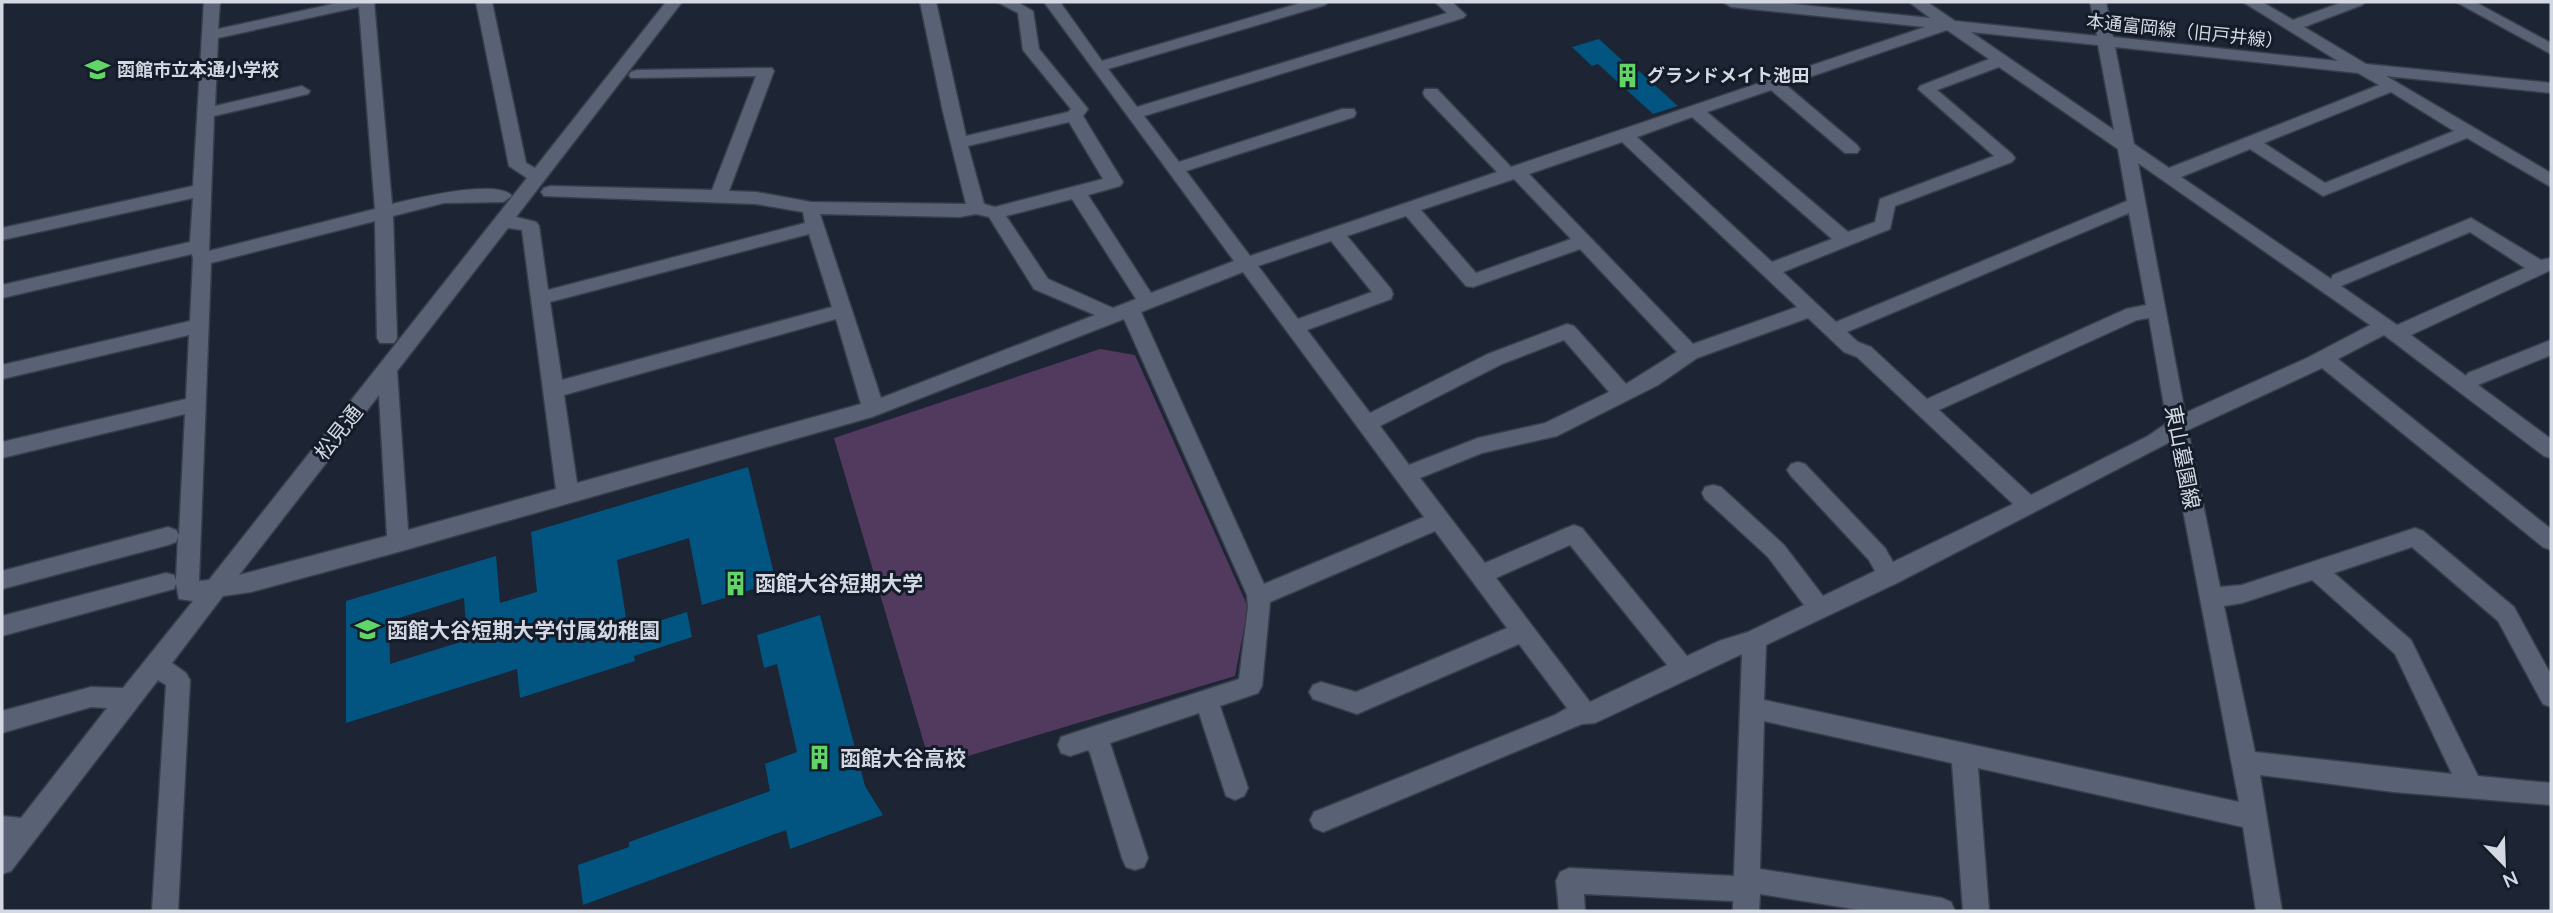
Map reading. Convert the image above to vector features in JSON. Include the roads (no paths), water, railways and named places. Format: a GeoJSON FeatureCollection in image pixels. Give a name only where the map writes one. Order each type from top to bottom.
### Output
{"type":"FeatureCollection","features":[{"type":"Feature","properties":{"kind":"street"},"geometry":{"type":"LineString","coordinates":[[212,2],[187,592],[251,583],[872,409],[1246,264],[1949,24]]}},
{"type":"Feature","properties":{"kind":"street"},"geometry":{"type":"LineString","coordinates":[[211,35],[364,2],[384,212],[387,338]]}},
{"type":"Feature","properties":{"kind":"street"},"geometry":{"type":"LineString","coordinates":[[484,2],[518,166],[544,184],[756,198],[812,217]]}},
{"type":"Feature","properties":{"kind":"street","name":"松見通"},"geometry":{"type":"LineString","coordinates":[[2,862],[14,829],[128,699],[505,221],[544,184],[674,2]]}},
{"type":"Feature","properties":{"kind":"street"},"geometry":{"type":"LineString","coordinates":[[928,2],[976,208]]}},
{"type":"Feature","properties":{"kind":"street"},"geometry":{"type":"LineString","coordinates":[[959,143],[1074,116],[1080,109],[1031,50],[1025,11],[1005,2]]}},
{"type":"Feature","properties":{"kind":"street"},"geometry":{"type":"LineString","coordinates":[[1052,2],[1174,169],[1586,715],[1727,648],[1754,640],[1889,576],[2155,442],[2177,426],[2324,358],[2545,266]]}},
{"type":"Feature","properties":{"kind":"street"},"geometry":{"type":"LineString","coordinates":[[1098,67],[1320,2]]}},
{"type":"Feature","properties":{"kind":"street"},"geometry":{"type":"LineString","coordinates":[[1133,114],[1458,15],[1443,2]]}},
{"type":"Feature","properties":{"kind":"street","name":"本通富岡線（旧戸井線）"},"geometry":{"type":"LineString","coordinates":[[1731,2],[2551,88]]}},
{"type":"Feature","properties":{"kind":"street"},"geometry":{"type":"LineString","coordinates":[[1917,2],[2391,330],[2551,450]]}},
{"type":"Feature","properties":{"kind":"street","name":"東山墓園線"},"geometry":{"type":"LineString","coordinates":[[2098,2],[2177,426],[2213,598],[2272,911]]}},
{"type":"Feature","properties":{"kind":"street"},"geometry":{"type":"LineString","coordinates":[[2251,2],[2551,181]]}},
{"type":"Feature","properties":{"kind":"street"},"geometry":{"type":"LineString","coordinates":[[2291,26],[2357,2]]}},
{"type":"Feature","properties":{"kind":"street"},"geometry":{"type":"LineString","coordinates":[[2464,2],[2551,49]]}},
{"type":"Feature","properties":{"kind":"street"},"geometry":{"type":"LineString","coordinates":[[1770,270],[1884,225],[1886,202],[2006,158],[1926,89],[2002,60]]}},
{"type":"Feature","properties":{"kind":"street"},"geometry":{"type":"LineString","coordinates":[[637,75],[766,71],[718,197]]}},
{"type":"Feature","properties":{"kind":"street"},"geometry":{"type":"LineString","coordinates":[[1774,84],[1851,149]]}},
{"type":"Feature","properties":{"kind":"street"},"geometry":{"type":"LineString","coordinates":[[2169,175],[2392,86]]}},
{"type":"Feature","properties":{"kind":"street"},"geometry":{"type":"LineString","coordinates":[[206,113],[302,91]]}},
{"type":"Feature","properties":{"kind":"street"},"geometry":{"type":"LineString","coordinates":[[1431,93],[1690,353]]}},
{"type":"Feature","properties":{"kind":"street"},"geometry":{"type":"LineString","coordinates":[[1695,111],[1845,240]]}},
{"type":"Feature","properties":{"kind":"street"},"geometry":{"type":"LineString","coordinates":[[1174,169],[1348,113]]}},
{"type":"Feature","properties":{"kind":"street"},"geometry":{"type":"LineString","coordinates":[[542,298],[812,217],[960,211],[976,208],[995,214],[1114,182],[1074,116]]}},
{"type":"Feature","properties":{"kind":"street"},"geometry":{"type":"LineString","coordinates":[[2251,142],[2323,190],[2469,131]]}},
{"type":"Feature","properties":{"kind":"street"},"geometry":{"type":"LineString","coordinates":[[1625,135],[1851,347],[1864,352],[2029,506]]}},
{"type":"Feature","properties":{"kind":"street"},"geometry":{"type":"LineString","coordinates":[[2,234],[203,190]]}},
{"type":"Feature","properties":{"kind":"street"},"geometry":{"type":"LineString","coordinates":[[1077,192],[1258,595],[1250,686],[1082,741],[1101,749],[1135,858]]}},
{"type":"Feature","properties":{"kind":"street"},"geometry":{"type":"LineString","coordinates":[[2,290],[200,253],[444,197],[503,196]]}},
{"type":"Feature","properties":{"kind":"street"},"geometry":{"type":"LineString","coordinates":[[1834,330],[2135,204]]}},
{"type":"Feature","properties":{"kind":"street"},"geometry":{"type":"LineString","coordinates":[[1410,209],[1472,281],[1582,242]]}},
{"type":"Feature","properties":{"kind":"street"},"geometry":{"type":"LineString","coordinates":[[995,214],[1041,285],[1130,310]]}},
{"type":"Feature","properties":{"kind":"street"},"geometry":{"type":"LineString","coordinates":[[812,217],[870,393],[872,409]]}},
{"type":"Feature","properties":{"kind":"street"},"geometry":{"type":"LineString","coordinates":[[505,221],[530,226],[568,495]]}},
{"type":"Feature","properties":{"kind":"street"},"geometry":{"type":"LineString","coordinates":[[2340,280],[2470,224],[2545,266]]}},
{"type":"Feature","properties":{"kind":"street"},"geometry":{"type":"LineString","coordinates":[[1294,328],[1384,294],[1335,234]]}},
{"type":"Feature","properties":{"kind":"street"},"geometry":{"type":"LineString","coordinates":[[1405,475],[1478,446],[1550,430],[1651,380],[1690,353],[1812,309]]}},
{"type":"Feature","properties":{"kind":"street"},"geometry":{"type":"LineString","coordinates":[[1924,408],[2133,314],[2157,310]]}},
{"type":"Feature","properties":{"kind":"street"},"geometry":{"type":"LineString","coordinates":[[554,390],[842,311]]}},
{"type":"Feature","properties":{"kind":"street"},"geometry":{"type":"LineString","coordinates":[[2,372],[198,326]]}},
{"type":"Feature","properties":{"kind":"street"},"geometry":{"type":"LineString","coordinates":[[1366,424],[1495,359],[1567,331],[1623,394]]}},
{"type":"Feature","properties":{"kind":"street"},"geometry":{"type":"LineString","coordinates":[[2475,378],[2551,346]]}},
{"type":"Feature","properties":{"kind":"street"},"geometry":{"type":"LineString","coordinates":[[2324,358],[2344,377],[2551,541]]}},
{"type":"Feature","properties":{"kind":"street"},"geometry":{"type":"LineString","coordinates":[[387,369],[398,543]]}},
{"type":"Feature","properties":{"kind":"street"},"geometry":{"type":"LineString","coordinates":[[2,450],[195,404]]}},
{"type":"Feature","properties":{"kind":"street"},"geometry":{"type":"LineString","coordinates":[[1798,470],[1877,554],[1889,576]]}},
{"type":"Feature","properties":{"kind":"street"},"geometry":{"type":"LineString","coordinates":[[1713,493],[1776,551],[1819,608]]}},
{"type":"Feature","properties":{"kind":"street"},"geometry":{"type":"LineString","coordinates":[[1258,595],[1272,592],[1438,520]]}},
{"type":"Feature","properties":{"kind":"street"},"geometry":{"type":"LineString","coordinates":[[1480,575],[1574,534],[1684,669]]}},
{"type":"Feature","properties":{"kind":"street"},"geometry":{"type":"LineString","coordinates":[[2,580],[168,536]]}},
{"type":"Feature","properties":{"kind":"street"},"geometry":{"type":"LineString","coordinates":[[2213,598],[2242,594],[2415,537],[2506,614],[2551,697]]}},
{"type":"Feature","properties":{"kind":"street"},"geometry":{"type":"LineString","coordinates":[[2315,569],[2403,647],[2471,788]]}},
{"type":"Feature","properties":{"kind":"street"},"geometry":{"type":"LineString","coordinates":[[2,626],[166,582]]}},
{"type":"Feature","properties":{"kind":"street"},"geometry":{"type":"LineString","coordinates":[[1321,691],[1357,703],[1523,632]]}},
{"type":"Feature","properties":{"kind":"street"},"geometry":{"type":"LineString","coordinates":[[1747,893],[1754,640]]}},
{"type":"Feature","properties":{"kind":"street"},"geometry":{"type":"LineString","coordinates":[[155,665],[178,680],[165,911]]}},
{"type":"Feature","properties":{"kind":"street"},"geometry":{"type":"LineString","coordinates":[[2,722],[91,697],[128,699]]}},
{"type":"Feature","properties":{"kind":"street"},"geometry":{"type":"LineString","coordinates":[[1206,699],[1235,788]]}},
{"type":"Feature","properties":{"kind":"street"},"geometry":{"type":"LineString","coordinates":[[1754,708],[2253,817]]}},
{"type":"Feature","properties":{"kind":"street"},"geometry":{"type":"LineString","coordinates":[[1323,820],[1564,723],[1583,711]]}},
{"type":"Feature","properties":{"kind":"street"},"geometry":{"type":"LineString","coordinates":[[1964,754],[1976,911]]}},
{"type":"Feature","properties":{"kind":"street"},"geometry":{"type":"LineString","coordinates":[[2245,762],[2471,788],[2551,794]]}},
{"type":"Feature","properties":{"kind":"street"},"geometry":{"type":"LineString","coordinates":[[1572,911],[1569,881],[1747,893],[1942,911]]}},
{"type":"Feature","properties":{"kind":"place","name":"函館市立本通小学校"},"geometry":{"type":"Point","coordinates":[97,69]}},
{"type":"Feature","properties":{"kind":"place","name":"グランドメイト池田"},"geometry":{"type":"Point","coordinates":[1627,75]}},
{"type":"Feature","properties":{"kind":"place","name":"函館大谷短期大学"},"geometry":{"type":"Point","coordinates":[735,583]}},
{"type":"Feature","properties":{"kind":"place","name":"函館大谷短期大学付属幼稚園"},"geometry":{"type":"Point","coordinates":[367,630]}},
{"type":"Feature","properties":{"kind":"place","name":"函館大谷高校"},"geometry":{"type":"Point","coordinates":[820,758]}}]}
